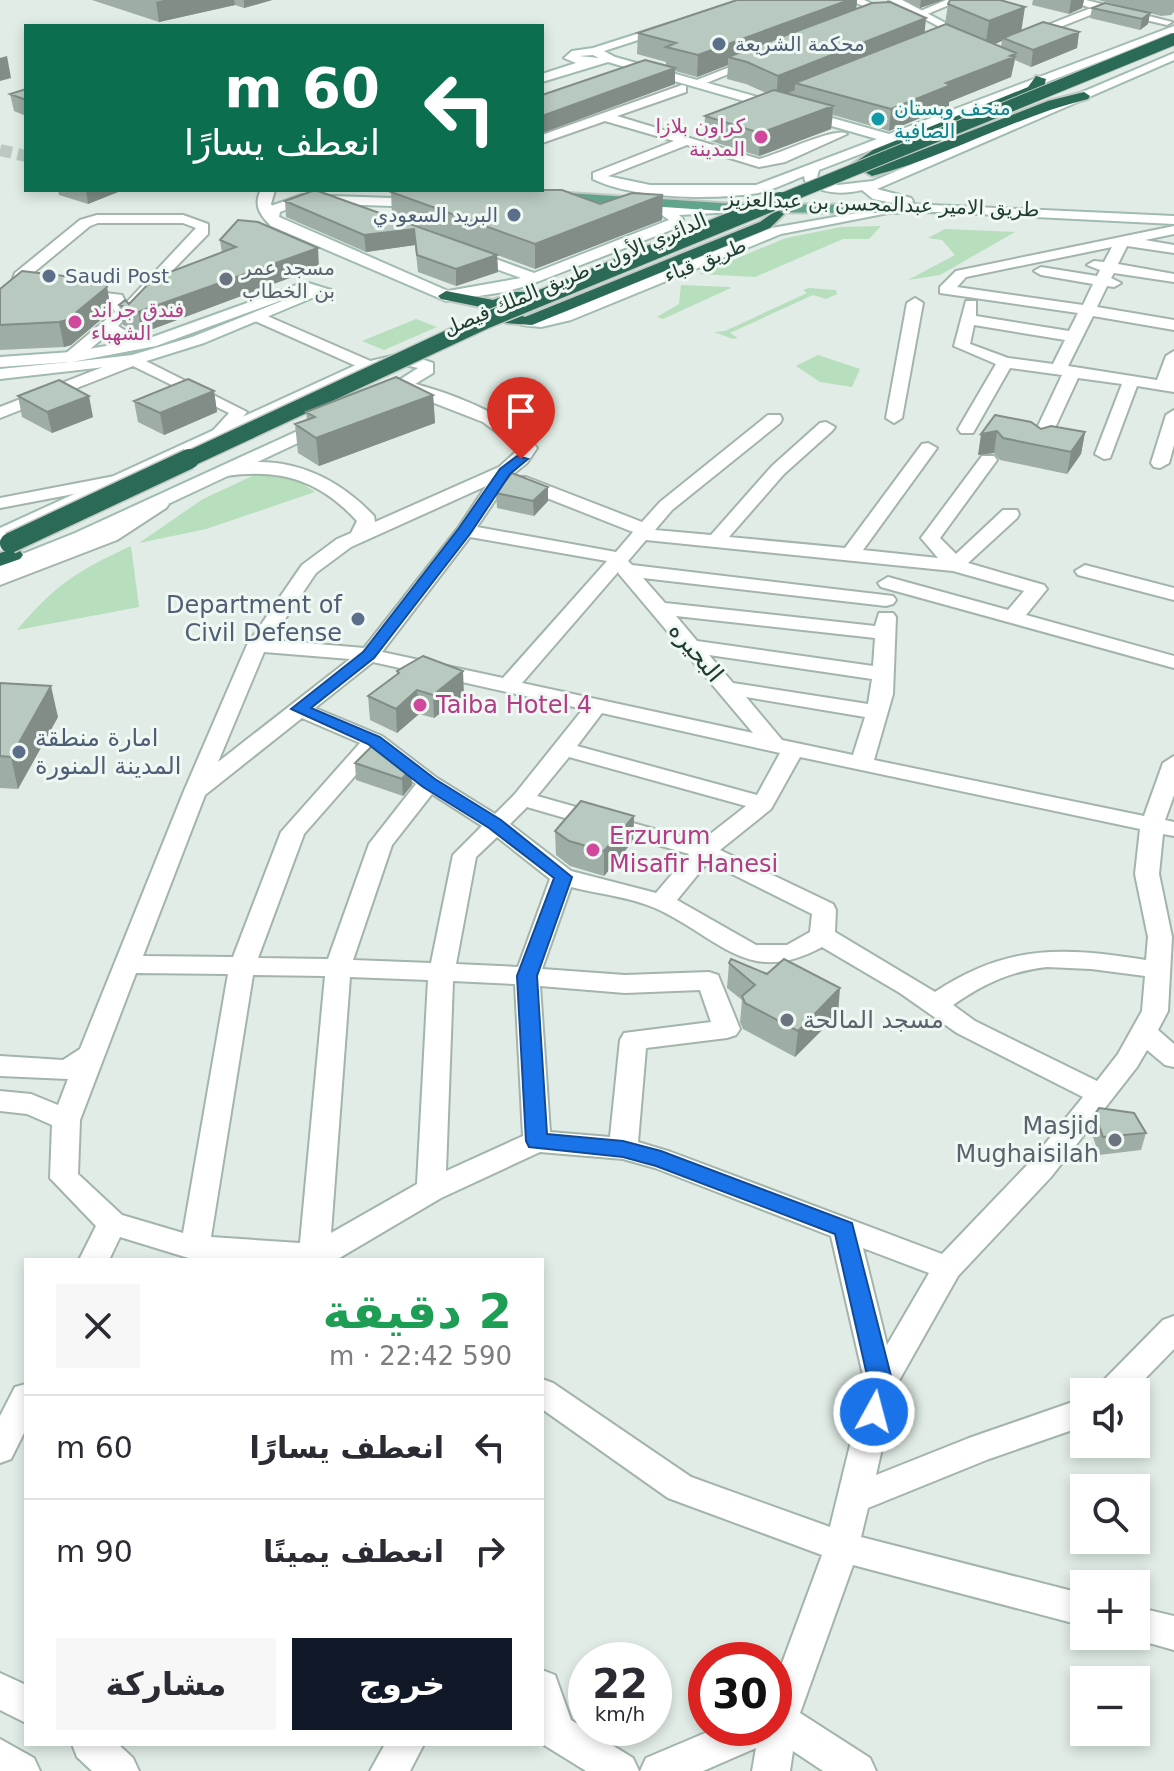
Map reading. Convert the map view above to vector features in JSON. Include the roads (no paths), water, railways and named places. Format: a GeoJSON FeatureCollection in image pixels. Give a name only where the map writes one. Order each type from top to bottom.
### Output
{"type":"FeatureCollection","features":[{"type":"Feature","properties":{"kind":"highway","name":"الدائري الأول - طريق الملك فيصل"},"geometry":{"type":"LineString","coordinates":[[4,551],[63,534],[505,324],[771,210],[846,173],[1174,39]]}},
{"type":"Feature","properties":{"kind":"highway","name":"الدائري الأول - طريق الملك فيصل"},"geometry":{"type":"LineString","coordinates":[[771,210],[871,178],[1174,46]]}},
{"type":"Feature","properties":{"kind":"highway"},"geometry":{"type":"LineString","coordinates":[[846,173],[878,153],[1032,90],[1040,84],[1034,73]]}},
{"type":"Feature","properties":{"kind":"highway"},"geometry":{"type":"LineString","coordinates":[[871,178],[1060,101],[1084,96]]}},
{"type":"Feature","properties":{"kind":"highway"},"geometry":{"type":"LineString","coordinates":[[446,296],[494,305],[724,214],[771,210],[765,225],[527,322],[500,315],[493,310],[494,305]]}},
{"type":"Feature","properties":{"kind":"main road","name":"طريق الامير عبدالمحسن بن عبدالعزيز"},"geometry":{"type":"LineString","coordinates":[[544,188],[814,204],[894,205]]}},
{"type":"Feature","properties":{"kind":"main road","name":"طريق الامير عبدالمحسن بن عبدالعزيز"},"geometry":{"type":"LineString","coordinates":[[436,192],[736,208],[894,205]]}},
{"type":"Feature","properties":{"kind":"street"},"geometry":{"type":"LineString","coordinates":[[855,0],[979,49],[894,0]]}},
{"type":"Feature","properties":{"kind":"street"},"geometry":{"type":"LineString","coordinates":[[921,13],[956,0]]}},
{"type":"Feature","properties":{"kind":"street"},"geometry":{"type":"LineString","coordinates":[[1072,0],[1172,22]]}},
{"type":"Feature","properties":{"kind":"street"},"geometry":{"type":"LineString","coordinates":[[1020,39],[1102,7]]}},
{"type":"Feature","properties":{"kind":"street"},"geometry":{"type":"LineString","coordinates":[[871,18],[885,13]]}},
{"type":"Feature","properties":{"kind":"street"},"geometry":{"type":"LineString","coordinates":[[1056,74],[1146,40],[1172,22]]}},
{"type":"Feature","properties":{"kind":"street"},"geometry":{"type":"LineString","coordinates":[[544,77],[591,59],[684,26],[608,57],[591,59]]}},
{"type":"Feature","properties":{"kind":"street"},"geometry":{"type":"LineString","coordinates":[[544,68],[572,60],[570,56],[576,53],[682,89],[841,134],[870,146]]}},
{"type":"Feature","properties":{"kind":"street"},"geometry":{"type":"LineString","coordinates":[[695,83],[770,55]]}},
{"type":"Feature","properties":{"kind":"street"},"geometry":{"type":"LineString","coordinates":[[818,166],[812,170],[810,178],[822,186],[845,190],[1084,96],[1174,56]]}},
{"type":"Feature","properties":{"kind":"street"},"geometry":{"type":"LineString","coordinates":[[608,57],[889,138]]}},
{"type":"Feature","properties":{"kind":"street"},"geometry":{"type":"LineString","coordinates":[[1083,64],[1083,72],[1092,76],[1127,77]]}},
{"type":"Feature","properties":{"kind":"street"},"geometry":{"type":"LineString","coordinates":[[1034,73],[1084,96]]}},
{"type":"Feature","properties":{"kind":"street"},"geometry":{"type":"LineString","coordinates":[[664,189],[695,197],[775,185],[1034,73],[1056,74],[1099,89]]}},
{"type":"Feature","properties":{"kind":"street"},"geometry":{"type":"LineString","coordinates":[[544,138],[682,89]]}},
{"type":"Feature","properties":{"kind":"street"},"geometry":{"type":"LineString","coordinates":[[772,105],[798,95]]}},
{"type":"Feature","properties":{"kind":"street"},"geometry":{"type":"LineString","coordinates":[[606,117],[759,163],[780,159],[841,134]]}},
{"type":"Feature","properties":{"kind":"street"},"geometry":{"type":"LineString","coordinates":[[684,142],[598,176],[612,184],[731,192]]}},
{"type":"Feature","properties":{"kind":"street"},"geometry":{"type":"LineString","coordinates":[[871,178],[867,188],[894,205]]}},
{"type":"Feature","properties":{"kind":"street"},"geometry":{"type":"LineString","coordinates":[[267,192],[263,205],[266,215],[274,220],[446,296],[504,288],[674,224],[673,214],[665,211]]}},
{"type":"Feature","properties":{"kind":"street"},"geometry":{"type":"LineString","coordinates":[[274,220],[273,210],[313,193],[665,211],[736,208]]}},
{"type":"Feature","properties":{"kind":"street"},"geometry":{"type":"LineString","coordinates":[[313,193],[376,218]]}},
{"type":"Feature","properties":{"kind":"street","name":"طريق الامير عبدالمحسن بن عبدالعزيز"},"geometry":{"type":"LineString","coordinates":[[894,205],[1174,213]]}},
{"type":"Feature","properties":{"kind":"street","name":"طريق الامير عبدالمحسن بن عبدالعزيز"},"geometry":{"type":"LineString","coordinates":[[894,205],[1174,220]]}},
{"type":"Feature","properties":{"kind":"street","name":"طريق قباء"},"geometry":{"type":"LineString","coordinates":[[527,322],[566,317],[777,231],[894,205]]}},
{"type":"Feature","properties":{"kind":"street"},"geometry":{"type":"LineString","coordinates":[[64,363],[122,311],[132,306],[201,234],[203,227],[183,219],[111,216],[97,219],[85,223],[17,280],[24,287],[117,298],[122,311]]}},
{"type":"Feature","properties":{"kind":"street"},"geometry":{"type":"LineString","coordinates":[[1039,443],[1074,337],[1105,275],[1174,230]]}},
{"type":"Feature","properties":{"kind":"street"},"geometry":{"type":"LineString","coordinates":[[452,247],[534,278]]}},
{"type":"Feature","properties":{"kind":"street"},"geometry":{"type":"LineString","coordinates":[[1174,249],[1105,275],[1021,299],[945,290],[961,274],[1041,271],[1105,275],[1174,278]]}},
{"type":"Feature","properties":{"kind":"street"},"geometry":{"type":"LineString","coordinates":[[1041,271],[1105,275],[1174,264]]}},
{"type":"Feature","properties":{"kind":"street"},"geometry":{"type":"LineString","coordinates":[[1041,271],[1105,275],[1174,293]]}},
{"type":"Feature","properties":{"kind":"street"},"geometry":{"type":"LineString","coordinates":[[1021,299],[1041,271]]}},
{"type":"Feature","properties":{"kind":"street"},"geometry":{"type":"LineString","coordinates":[[1105,275],[1174,309]]}},
{"type":"Feature","properties":{"kind":"street"},"geometry":{"type":"LineString","coordinates":[[1105,275],[1174,325]]}},
{"type":"Feature","properties":{"kind":"street"},"geometry":{"type":"LineString","coordinates":[[0,374],[150,343],[305,286],[323,290],[322,293],[198,340],[134,360],[0,413]]}},
{"type":"Feature","properties":{"kind":"street"},"geometry":{"type":"LineString","coordinates":[[973,293],[962,346],[1005,362],[1168,387],[1174,356]]}},
{"type":"Feature","properties":{"kind":"street"},"geometry":{"type":"LineString","coordinates":[[894,418],[915,303]]}},
{"type":"Feature","properties":{"kind":"street"},"geometry":{"type":"LineString","coordinates":[[258,317],[363,364]]}},
{"type":"Feature","properties":{"kind":"street"},"geometry":{"type":"LineString","coordinates":[[968,319],[1074,337]]}},
{"type":"Feature","properties":{"kind":"street"},"geometry":{"type":"LineString","coordinates":[[107,326],[130,340],[150,343]]}},
{"type":"Feature","properties":{"kind":"street"},"geometry":{"type":"LineString","coordinates":[[403,357],[418,359],[427,366],[425,373],[404,386],[177,494],[4,551],[120,480],[363,364],[403,357]]}},
{"type":"Feature","properties":{"kind":"street"},"geometry":{"type":"LineString","coordinates":[[0,362],[134,360],[239,412],[217,436]]}},
{"type":"Feature","properties":{"kind":"street"},"geometry":{"type":"LineString","coordinates":[[967,429],[1005,362]]}},
{"type":"Feature","properties":{"kind":"street"},"geometry":{"type":"LineString","coordinates":[[1104,454],[1131,381]]}},
{"type":"Feature","properties":{"kind":"street"},"geometry":{"type":"LineString","coordinates":[[404,386],[503,426],[520,436],[528,448],[521,459],[504,472],[360,534],[309,569],[257,645],[195,791],[66,1120],[64,1178],[112,1223],[195,1248],[317,1258],[431,1190],[537,1141],[623,1149],[661,1159],[947,1268]]}},
{"type":"Feature","properties":{"kind":"street"},"geometry":{"type":"LineString","coordinates":[[1160,463],[1174,415]]}},
{"type":"Feature","properties":{"kind":"street"},"geometry":{"type":"LineString","coordinates":[[509,685],[621,563],[666,506],[771,425],[774,419]]}},
{"type":"Feature","properties":{"kind":"street"},"geometry":{"type":"LineString","coordinates":[[716,541],[778,470],[826,427]]}},
{"type":"Feature","properties":{"kind":"street"},"geometry":{"type":"LineString","coordinates":[[850,555],[928,448]]}},
{"type":"Feature","properties":{"kind":"street"},"geometry":{"type":"LineString","coordinates":[[955,565],[930,538],[988,460]]}},
{"type":"Feature","properties":{"kind":"street"},"geometry":{"type":"LineString","coordinates":[[226,471],[290,467],[314,477],[367,520],[360,534]]}},
{"type":"Feature","properties":{"kind":"street"},"geometry":{"type":"LineString","coordinates":[[195,791],[369,655],[465,531],[504,472]]}},
{"type":"Feature","properties":{"kind":"street"},"geometry":{"type":"LineString","coordinates":[[504,472],[643,532],[955,565],[1037,589],[1013,617]]}},
{"type":"Feature","properties":{"kind":"street"},"geometry":{"type":"LineString","coordinates":[[0,503],[120,480]]}},
{"type":"Feature","properties":{"kind":"street"},"geometry":{"type":"LineString","coordinates":[[0,579],[110,536],[177,494]]}},
{"type":"Feature","properties":{"kind":"street"},"geometry":{"type":"LineString","coordinates":[[955,565],[1010,514]]}},
{"type":"Feature","properties":{"kind":"street"},"geometry":{"type":"LineString","coordinates":[[465,531],[621,563],[887,592],[1013,617],[1174,662]]}},
{"type":"Feature","properties":{"kind":"street"},"geometry":{"type":"LineString","coordinates":[[862,764],[883,674],[887,592],[892,559]]}},
{"type":"Feature","properties":{"kind":"street","name":"البحيره"},"geometry":{"type":"LineString","coordinates":[[621,563],[727,688],[784,746]]}},
{"type":"Feature","properties":{"kind":"street"},"geometry":{"type":"LineString","coordinates":[[1085,571],[1174,594]]}},
{"type":"Feature","properties":{"kind":"street"},"geometry":{"type":"LineString","coordinates":[[659,608],[885,633]]}},
{"type":"Feature","properties":{"kind":"street"},"geometry":{"type":"LineString","coordinates":[[257,645],[369,655],[1163,827]]}},
{"type":"Feature","properties":{"kind":"street"},"geometry":{"type":"LineString","coordinates":[[691,646],[883,674]]}},
{"type":"Feature","properties":{"kind":"street"},"geometry":{"type":"LineString","coordinates":[[727,688],[876,712]]}},
{"type":"Feature","properties":{"kind":"street"},"geometry":{"type":"LineString","coordinates":[[431,1190],[441,974],[465,855],[523,799],[597,705]]}},
{"type":"Feature","properties":{"kind":"street"},"geometry":{"type":"LineString","coordinates":[[299,709],[374,741],[429,783],[495,824],[563,877],[662,902],[751,953],[791,953],[822,936]]}},
{"type":"Feature","properties":{"kind":"street"},"geometry":{"type":"LineString","coordinates":[[195,1248],[242,967],[293,832],[374,741]]}},
{"type":"Feature","properties":{"kind":"street"},"geometry":{"type":"LineString","coordinates":[[662,902],[704,851],[763,804],[784,746]]}},
{"type":"Feature","properties":{"kind":"street"},"geometry":{"type":"LineString","coordinates":[[564,749],[763,804]]}},
{"type":"Feature","properties":{"kind":"street"},"geometry":{"type":"LineString","coordinates":[[792,1672],[842,1547],[881,1384],[947,1268],[1041,1169],[1128,1060],[1155,1011],[1160,937],[1147,874],[1163,827],[1174,763]]}},
{"type":"Feature","properties":{"kind":"street"},"geometry":{"type":"LineString","coordinates":[[317,1258],[338,968],[381,844],[429,783]]}},
{"type":"Feature","properties":{"kind":"street"},"geometry":{"type":"LineString","coordinates":[[523,799],[704,851],[824,910],[822,936]]}},
{"type":"Feature","properties":{"kind":"street"},"geometry":{"type":"LineString","coordinates":[[537,1141],[527,976],[563,877]]}},
{"type":"Feature","properties":{"kind":"street"},"geometry":{"type":"LineString","coordinates":[[822,936],[1004,1048],[1100,1094]]}},
{"type":"Feature","properties":{"kind":"street"},"geometry":{"type":"LineString","coordinates":[[934,1005],[980,975],[1023,959],[1076,957],[1158,970]]}},
{"type":"Feature","properties":{"kind":"street"},"geometry":{"type":"LineString","coordinates":[[128,964],[338,968],[527,976],[625,984],[709,981],[727,1029],[633,1040],[623,1149]]}},
{"type":"Feature","properties":{"kind":"street"},"geometry":{"type":"LineString","coordinates":[[1143,1032],[1174,1058]]}},
{"type":"Feature","properties":{"kind":"street"},"geometry":{"type":"LineString","coordinates":[[0,1066],[68,1070],[93,1054]]}},
{"type":"Feature","properties":{"kind":"street"},"geometry":{"type":"LineString","coordinates":[[0,1101],[31,1104],[66,1120]]}},
{"type":"Feature","properties":{"kind":"street"},"geometry":{"type":"LineString","coordinates":[[95,1258],[112,1223]]}},
{"type":"Feature","properties":{"kind":"street"},"geometry":{"type":"LineString","coordinates":[[844,1229],[881,1384]]}},
{"type":"Feature","properties":{"kind":"street"},"geometry":{"type":"LineString","coordinates":[[1126,1378],[1174,1329]]}},
{"type":"Feature","properties":{"kind":"street"},"geometry":{"type":"LineString","coordinates":[[544,1393],[680,1488],[842,1547],[1070,1606]]}},
{"type":"Feature","properties":{"kind":"street"},"geometry":{"type":"LineString","coordinates":[[0,1449],[24,1401]]}},
{"type":"Feature","properties":{"kind":"street"},"geometry":{"type":"LineString","coordinates":[[853,1499],[980,1448],[1070,1417]]}},
{"type":"Feature","properties":{"kind":"street"},"geometry":{"type":"LineString","coordinates":[[1150,1627],[1174,1633]]}},
{"type":"Feature","properties":{"kind":"street"},"geometry":{"type":"LineString","coordinates":[[0,1690],[24,1704]]}},
{"type":"Feature","properties":{"kind":"street"},"geometry":{"type":"LineString","coordinates":[[544,1693],[557,1732],[620,1771]]}},
{"type":"Feature","properties":{"kind":"street"},"geometry":{"type":"LineString","coordinates":[[792,1735],[857,1771]]}},
{"type":"Feature","properties":{"kind":"street"},"geometry":{"type":"LineString","coordinates":[[92,1746],[120,1771]]}},
{"type":"Feature","properties":{"kind":"street"},"geometry":{"type":"LineString","coordinates":[[389,1771],[405,1746]]}},
{"type":"Feature","properties":{"kind":"street"},"geometry":{"type":"LineString","coordinates":[[659,1771],[719,1746]]}},
{"type":"Feature","properties":{"kind":"street"},"geometry":{"type":"LineString","coordinates":[[771,1746],[771,1771]]}},
{"type":"Feature","properties":{"kind":"street"},"geometry":{"type":"LineString","coordinates":[[0,1757],[21,1771]]}},
{"type":"Feature","properties":{"kind":"tunnel"},"geometry":{"type":"LineString","coordinates":[[0,150],[24,156]]}},
{"type":"Feature","properties":{"kind":"place","name":"محكمة الشريعة"},"geometry":{"type":"Point","coordinates":[719,44]}},
{"type":"Feature","properties":{"kind":"place","name":"متحف وبستان الصافية"},"geometry":{"type":"Point","coordinates":[878,119]}},
{"type":"Feature","properties":{"kind":"place","name":"كراون بلازا المدينة"},"geometry":{"type":"Point","coordinates":[761,137]}},
{"type":"Feature","properties":{"kind":"place","name":"البريد السعودي"},"geometry":{"type":"Point","coordinates":[514,215]}},
{"type":"Feature","properties":{"kind":"place","name":"Saudi Post"},"geometry":{"type":"Point","coordinates":[49,276]}},
{"type":"Feature","properties":{"kind":"place","name":"مسجد عمر بن الخطاب"},"geometry":{"type":"Point","coordinates":[226,279]}},
{"type":"Feature","properties":{"kind":"place","name":"فندق جراند الشهباء"},"geometry":{"type":"Point","coordinates":[75,322]}},
{"type":"Feature","properties":{"kind":"place","name":"Department of Civil Defense"},"geometry":{"type":"Point","coordinates":[358,619]}},
{"type":"Feature","properties":{"kind":"place","name":"Taiba Hotel 4"},"geometry":{"type":"Point","coordinates":[420,705]}},
{"type":"Feature","properties":{"kind":"place","name":"امارة منطقة المدينة المنورة"},"geometry":{"type":"Point","coordinates":[19,752]}},
{"type":"Feature","properties":{"kind":"place","name":"Erzurum Misafir Hanesi"},"geometry":{"type":"Point","coordinates":[593,850]}},
{"type":"Feature","properties":{"kind":"place","name":"مسجد المالحة"},"geometry":{"type":"Point","coordinates":[787,1020]}},
{"type":"Feature","properties":{"kind":"place","name":"Masjid Mughaisilah"},"geometry":{"type":"Point","coordinates":[1115,1140]}}]}
